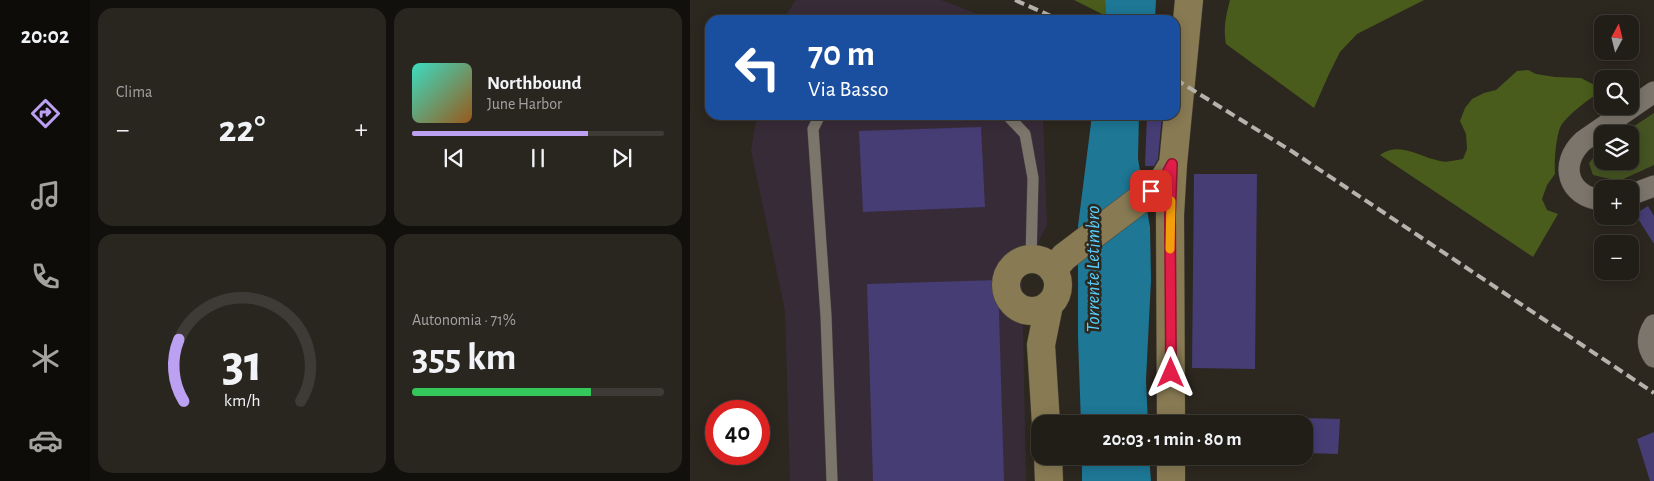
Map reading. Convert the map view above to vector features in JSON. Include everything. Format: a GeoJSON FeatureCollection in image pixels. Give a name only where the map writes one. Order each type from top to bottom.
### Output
{"type":"FeatureCollection","features":[{"type":"Feature","properties":{"kind":"main road"},"geometry":{"type":"LineString","coordinates":[[1180,87],[1189,0]]}},
{"type":"Feature","properties":{"kind":"main road"},"geometry":{"type":"LineString","coordinates":[[1171,415],[1170,215],[1172,164],[1177,120]]}},
{"type":"Feature","properties":{"kind":"main road"},"geometry":{"type":"LineString","coordinates":[[1048,305],[1035,310],[1021,309],[1013,304],[1008,297],[1006,288],[1009,271],[1023,260],[1052,260],[1151,191],[1164,179],[1172,164]]}},
{"type":"Feature","properties":{"kind":"main road"},"geometry":{"type":"LineString","coordinates":[[1045,415],[1041,345],[1048,305],[1057,292],[1052,260]]}},
{"type":"Feature","properties":{"kind":"main road"},"geometry":{"type":"LineString","coordinates":[[1021,309],[1041,345]]}},
{"type":"Feature","properties":{"kind":"main road"},"geometry":{"type":"LineString","coordinates":[[1049,465],[1050,481]]}},
{"type":"Feature","properties":{"kind":"main road"},"geometry":{"type":"LineString","coordinates":[[1171,465],[1171,481]]}},
{"type":"Feature","properties":{"kind":"street"},"geometry":{"type":"LineString","coordinates":[[1594,199],[1582,194],[1575,187],[1570,177],[1568,167],[1570,157],[1575,148],[1654,92]]}},
{"type":"Feature","properties":{"kind":"street"},"geometry":{"type":"LineString","coordinates":[[1639,192],[1654,186]]}},
{"type":"Feature","properties":{"kind":"street"},"geometry":{"type":"LineString","coordinates":[[1654,325],[1648,339],[1649,347],[1654,357]]}},
{"type":"Feature","properties":{"kind":"lane"},"geometry":{"type":"LineString","coordinates":[[818,120],[813,129],[826,316],[832,481]]}},
{"type":"Feature","properties":{"kind":"lane"},"geometry":{"type":"LineString","coordinates":[[1012,120],[1025,134],[1052,260]]}},
{"type":"Feature","properties":{"kind":"shaded area"},"geometry":{"type":"Polygon","coordinates":[[[796,0],[941,0],[981,15],[786,15],[796,0]]]}},
{"type":"Feature","properties":{"kind":"shaded area"},"geometry":{"type":"Polygon","coordinates":[[[756,120],[1043,120],[1047,225],[1022,276],[1026,481],[790,481],[785,311],[751,150],[756,120]]]}},
{"type":"Feature","properties":{"kind":"green space"},"geometry":{"type":"Polygon","coordinates":[[[1074,0],[1105,0],[1106,15],[1074,0]]]}},
{"type":"Feature","properties":{"kind":"green space"},"geometry":{"type":"Polygon","coordinates":[[[1230,0],[1424,0],[1357,34],[1340,52],[1314,108],[1226,44],[1225,27],[1230,0]]]}},
{"type":"Feature","properties":{"kind":"green space"},"geometry":{"type":"Polygon","coordinates":[[[1528,70],[1536,74],[1555,77],[1581,78],[1594,85],[1594,96],[1570,115],[1560,128],[1556,148],[1555,174],[1547,185],[1542,199],[1547,210],[1558,214],[1533,257],[1380,155],[1395,149],[1410,151],[1443,162],[1463,159],[1467,149],[1466,134],[1460,121],[1465,108],[1472,99],[1496,90],[1517,71],[1528,70]]]}},
{"type":"Feature","properties":{"kind":"green space"},"geometry":{"type":"Polygon","coordinates":[[[1654,113],[1654,165],[1621,180],[1593,175],[1589,163],[1594,157],[1594,170],[1639,170],[1639,125],[1636,125],[1654,113]]]}},
{"type":"Feature","properties":{"kind":"water"},"geometry":{"type":"Polygon","coordinates":[[[1105,0],[1156,0],[1155,15],[1106,15],[1105,0]]]}},
{"type":"Feature","properties":{"kind":"water","name":"Torrente Letimbro"},"geometry":{"type":"Polygon","coordinates":[[[1091,120],[1139,120],[1138,159],[1150,227],[1151,280],[1146,380],[1148,415],[1081,415],[1078,338],[1078,226],[1091,120]]]}},
{"type":"Feature","properties":{"kind":"water"},"geometry":{"type":"Polygon","coordinates":[[[1082,465],[1150,465],[1151,481],[1082,481],[1082,465]]]}},
{"type":"Feature","properties":{"kind":"building"},"geometry":{"type":"Polygon","coordinates":[[[1147,120],[1162,120],[1158,159],[1154,166],[1145,166],[1147,120]]]}},
{"type":"Feature","properties":{"kind":"building"},"geometry":{"type":"Polygon","coordinates":[[[981,127],[985,207],[863,212],[859,131],[981,127]]]}},
{"type":"Feature","properties":{"kind":"building"},"geometry":{"type":"Polygon","coordinates":[[[1194,174],[1257,174],[1255,369],[1192,368],[1194,174]]]}},
{"type":"Feature","properties":{"kind":"building"},"geometry":{"type":"Polygon","coordinates":[[[1648,206],[1654,216],[1654,244],[1639,220],[1639,212],[1648,206]]]}},
{"type":"Feature","properties":{"kind":"building"},"geometry":{"type":"Polygon","coordinates":[[[998,280],[1004,481],[873,481],[867,284],[998,280]]]}},
{"type":"Feature","properties":{"kind":"building"},"geometry":{"type":"Polygon","coordinates":[[[1313,418],[1340,419],[1338,454],[1313,453],[1313,418]]]}},
{"type":"Feature","properties":{"kind":"building"},"geometry":{"type":"Polygon","coordinates":[[[1654,432],[1654,481],[1650,481],[1637,439],[1654,432]]]}},
{"type":"Feature","properties":{"kind":"railway"},"geometry":{"type":"LineString","coordinates":[[1015,0],[1049,15]]}},
{"type":"Feature","properties":{"kind":"railway"},"geometry":{"type":"LineString","coordinates":[[1180,82],[1293,152],[1654,393]]}},
{"type":"Feature","properties":{"kind":"slow traffic"},"geometry":{"type":"LineString","coordinates":[[1170,249],[1171,201]]}},
{"type":"Feature","properties":{"kind":"route"},"geometry":{"type":"LineString","coordinates":[[1151,191],[1164,179],[1172,164],[1170,215],[1171,373]]}}]}
